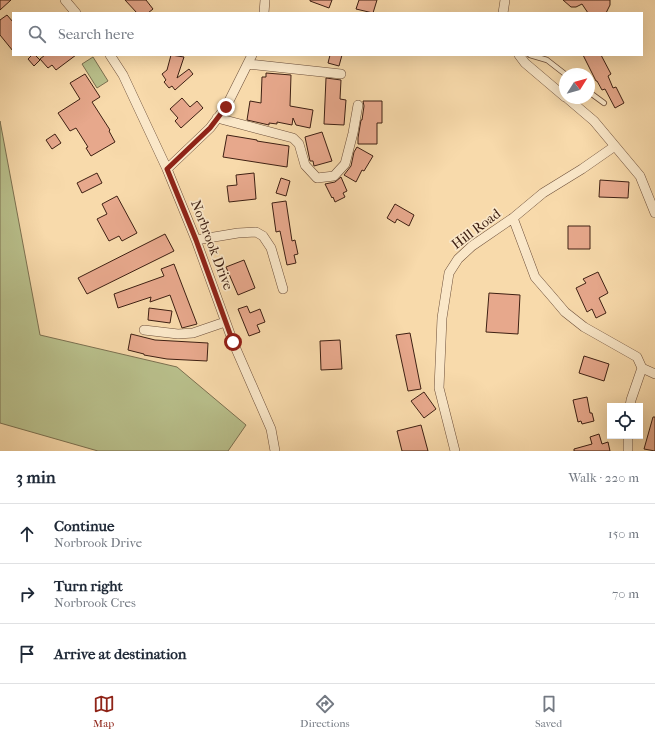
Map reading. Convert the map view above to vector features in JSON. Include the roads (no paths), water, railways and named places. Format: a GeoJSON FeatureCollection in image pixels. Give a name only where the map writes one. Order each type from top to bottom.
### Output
{"type":"FeatureCollection","features":[{"type":"Feature","properties":{"kind":"street"},"geometry":{"type":"LineString","coordinates":[[65,0],[75,12]]}},
{"type":"Feature","properties":{"kind":"street"},"geometry":{"type":"LineString","coordinates":[[264,12],[265,0]]}},
{"type":"Feature","properties":{"kind":"street"},"geometry":{"type":"LineString","coordinates":[[503,12],[505,0]]}},
{"type":"Feature","properties":{"kind":"street","name":"Norbrook Drive"},"geometry":{"type":"LineString","coordinates":[[111,56],[123,75],[167,169],[196,240],[225,322],[271,429],[275,451]]}},
{"type":"Feature","properties":{"kind":"street"},"geometry":{"type":"LineString","coordinates":[[167,169],[196,142],[226,107],[252,56]]}},
{"type":"Feature","properties":{"kind":"street"},"geometry":{"type":"LineString","coordinates":[[520,56],[525,63],[559,91]]}},
{"type":"Feature","properties":{"kind":"street"},"geometry":{"type":"LineString","coordinates":[[248,64],[341,74]]}},
{"type":"Feature","properties":{"kind":"street"},"geometry":{"type":"LineString","coordinates":[[574,104],[594,121],[640,176],[655,213]]}},
{"type":"Feature","properties":{"kind":"street"},"geometry":{"type":"LineString","coordinates":[[217,118],[293,138],[299,144],[305,165],[317,178],[334,176],[345,164],[358,105]]}},
{"type":"Feature","properties":{"kind":"street","name":"Hill Road"},"geometry":{"type":"LineString","coordinates":[[454,451],[439,388],[442,318],[449,273],[458,258],[472,246],[513,218],[543,193],[582,169],[615,146]]}},
{"type":"Feature","properties":{"kind":"street"},"geometry":{"type":"LineString","coordinates":[[513,218],[536,277],[554,299],[566,312],[584,327],[637,357],[642,368],[655,374]]}},
{"type":"Feature","properties":{"kind":"street"},"geometry":{"type":"LineString","coordinates":[[196,240],[238,233],[256,232],[263,236],[272,248],[283,289]]}},
{"type":"Feature","properties":{"kind":"street"},"geometry":{"type":"LineString","coordinates":[[144,330],[178,334],[193,333],[225,322]]}},
{"type":"Feature","properties":{"kind":"street"},"geometry":{"type":"LineString","coordinates":[[630,403],[642,368]]}},
{"type":"Feature","properties":{"kind":"street"},"geometry":{"type":"LineString","coordinates":[[628,439],[628,451]]}},
{"type":"Feature","properties":{"kind":"lane"},"geometry":{"type":"LineString","coordinates":[[533,56],[547,60],[559,69]]}},
{"type":"Feature","properties":{"kind":"lane"},"geometry":{"type":"LineString","coordinates":[[595,96],[604,103]]}}]}
